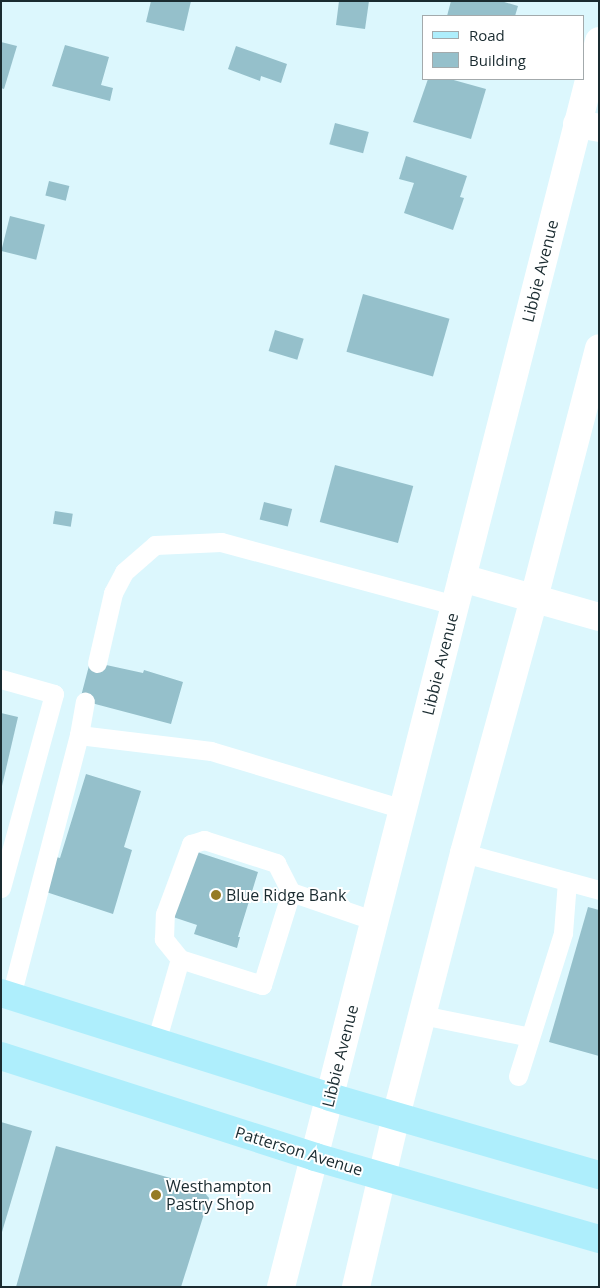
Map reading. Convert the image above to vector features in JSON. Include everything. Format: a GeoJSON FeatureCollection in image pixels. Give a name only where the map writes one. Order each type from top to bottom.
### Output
{"type":"FeatureCollection","features":[{"type":"Feature","properties":{"kind":"main road","name":"Libbie Avenue"},"geometry":{"type":"LineString","coordinates":[[281,1287],[462,578],[588,126],[599,41]]}},
{"type":"Feature","properties":{"kind":"main road"},"geometry":{"type":"LineString","coordinates":[[356,1287],[422,1015],[599,348]]}},
{"type":"Feature","properties":{"kind":"main road"},"geometry":{"type":"LineString","coordinates":[[462,578],[599,616]]}},
{"type":"Feature","properties":{"kind":"main road"},"geometry":{"type":"LineString","coordinates":[[6,994],[330,1097],[599,1175]]}},
{"type":"Feature","properties":{"kind":"main road","name":"Patterson Avenue"},"geometry":{"type":"LineString","coordinates":[[1,1056],[315,1157],[599,1239]]}},
{"type":"Feature","properties":{"kind":"lane"},"geometry":{"type":"LineString","coordinates":[[98,663],[112,592],[124,572],[155,545],[221,542],[455,605]]}},
{"type":"Feature","properties":{"kind":"lane"},"geometry":{"type":"LineString","coordinates":[[1,679],[54,694],[1,888]]}},
{"type":"Feature","properties":{"kind":"lane"},"geometry":{"type":"LineString","coordinates":[[6,994],[79,735],[85,702]]}},
{"type":"Feature","properties":{"kind":"lane"},"geometry":{"type":"LineString","coordinates":[[79,735],[211,751],[403,809]]}},
{"type":"Feature","properties":{"kind":"lane"},"geometry":{"type":"LineString","coordinates":[[292,892],[262,986],[180,958],[164,939],[164,914],[191,844],[204,840],[276,863],[292,892],[375,921]]}},
{"type":"Feature","properties":{"kind":"lane"},"geometry":{"type":"LineString","coordinates":[[464,853],[599,890]]}},
{"type":"Feature","properties":{"kind":"lane"},"geometry":{"type":"LineString","coordinates":[[518,1076],[563,934],[567,881]]}},
{"type":"Feature","properties":{"kind":"lane"},"geometry":{"type":"LineString","coordinates":[[156,1042],[180,958]]}},
{"type":"Feature","properties":{"kind":"lane"},"geometry":{"type":"LineString","coordinates":[[422,1015],[530,1037]]}},
{"type":"Feature","properties":{"kind":"building"},"geometry":{"type":"Polygon","coordinates":[[[151,1],[191,1],[184,31],[146,22],[151,1]]]}},
{"type":"Feature","properties":{"kind":"building"},"geometry":{"type":"Polygon","coordinates":[[[339,1],[369,1],[365,29],[336,25],[339,1]]]}},
{"type":"Feature","properties":{"kind":"building"},"geometry":{"type":"Polygon","coordinates":[[[451,1],[501,1],[518,6],[515,15],[447,15],[451,1]]]}},
{"type":"Feature","properties":{"kind":"building"},"geometry":{"type":"Polygon","coordinates":[[[1,42],[17,46],[4,89],[1,88],[1,42]]]}},
{"type":"Feature","properties":{"kind":"building"},"geometry":{"type":"Polygon","coordinates":[[[65,45],[109,57],[101,85],[113,88],[110,101],[52,86],[65,45]]]}},
{"type":"Feature","properties":{"kind":"building"},"geometry":{"type":"Polygon","coordinates":[[[236,46],[287,64],[281,83],[261,76],[260,81],[228,69],[236,46]]]}},
{"type":"Feature","properties":{"kind":"building"},"geometry":{"type":"Polygon","coordinates":[[[428,80],[454,80],[486,89],[471,139],[413,122],[428,80]]]}},
{"type":"Feature","properties":{"kind":"building"},"geometry":{"type":"Polygon","coordinates":[[[335,123],[369,132],[363,153],[329,144],[335,123]]]}},
{"type":"Feature","properties":{"kind":"building"},"geometry":{"type":"Polygon","coordinates":[[[406,156],[467,176],[460,197],[464,198],[453,230],[404,213],[414,183],[399,179],[406,156]]]}},
{"type":"Feature","properties":{"kind":"building"},"geometry":{"type":"Polygon","coordinates":[[[49,181],[69,186],[66,201],[45,196],[49,181]]]}},
{"type":"Feature","properties":{"kind":"building"},"geometry":{"type":"Polygon","coordinates":[[[10,216],[45,225],[36,260],[1,251],[10,216]]]}},
{"type":"Feature","properties":{"kind":"building"},"geometry":{"type":"Polygon","coordinates":[[[363,294],[450,319],[433,376],[346,352],[363,294]]]}},
{"type":"Feature","properties":{"kind":"building"},"geometry":{"type":"Polygon","coordinates":[[[275,330],[304,339],[297,360],[269,351],[275,330]]]}},
{"type":"Feature","properties":{"kind":"building"},"geometry":{"type":"Polygon","coordinates":[[[335,465],[413,486],[398,543],[320,522],[335,465]]]}},
{"type":"Feature","properties":{"kind":"building"},"geometry":{"type":"Polygon","coordinates":[[[264,502],[292,509],[288,526],[260,519],[264,502]]]}},
{"type":"Feature","properties":{"kind":"building"},"geometry":{"type":"Polygon","coordinates":[[[55,511],[73,514],[71,527],[53,524],[55,511]]]}},
{"type":"Feature","properties":{"kind":"building"},"geometry":{"type":"Polygon","coordinates":[[[91,658],[97,663],[143,673],[144,670],[183,682],[171,724],[80,700],[91,658]]]}},
{"type":"Feature","properties":{"kind":"building"},"geometry":{"type":"Polygon","coordinates":[[[1,713],[18,717],[2,786],[1,786],[1,713]]]}},
{"type":"Feature","properties":{"kind":"building"},"geometry":{"type":"Polygon","coordinates":[[[86,774],[141,791],[124,847],[132,850],[113,914],[31,887],[41,853],[60,858],[86,774]]]}},
{"type":"Feature","properties":{"kind":"building","name":"Blue Ridge Bank"},"geometry":{"type":"Polygon","coordinates":[[[194,851],[258,872],[238,937],[240,937],[237,948],[194,934],[197,925],[173,917],[194,851]]]}},
{"type":"Feature","properties":{"kind":"building"},"geometry":{"type":"Polygon","coordinates":[[[588,907],[599,910],[599,1056],[549,1042],[588,907]]]}},
{"type":"Feature","properties":{"kind":"building"},"geometry":{"type":"Polygon","coordinates":[[[1,1122],[32,1131],[2,1232],[1,1232],[1,1122]]]}},
{"type":"Feature","properties":{"kind":"building"},"geometry":{"type":"Polygon","coordinates":[[[56,1146],[199,1186],[209,1198],[181,1287],[16,1287],[56,1146]]]}},
{"type":"Feature","properties":{"kind":"place","name":"Blue Ridge Bank"},"geometry":{"type":"Point","coordinates":[216,895]}},
{"type":"Feature","properties":{"kind":"place","name":"Westhampton Pastry Shop"},"geometry":{"type":"Point","coordinates":[156,1195]}}]}
